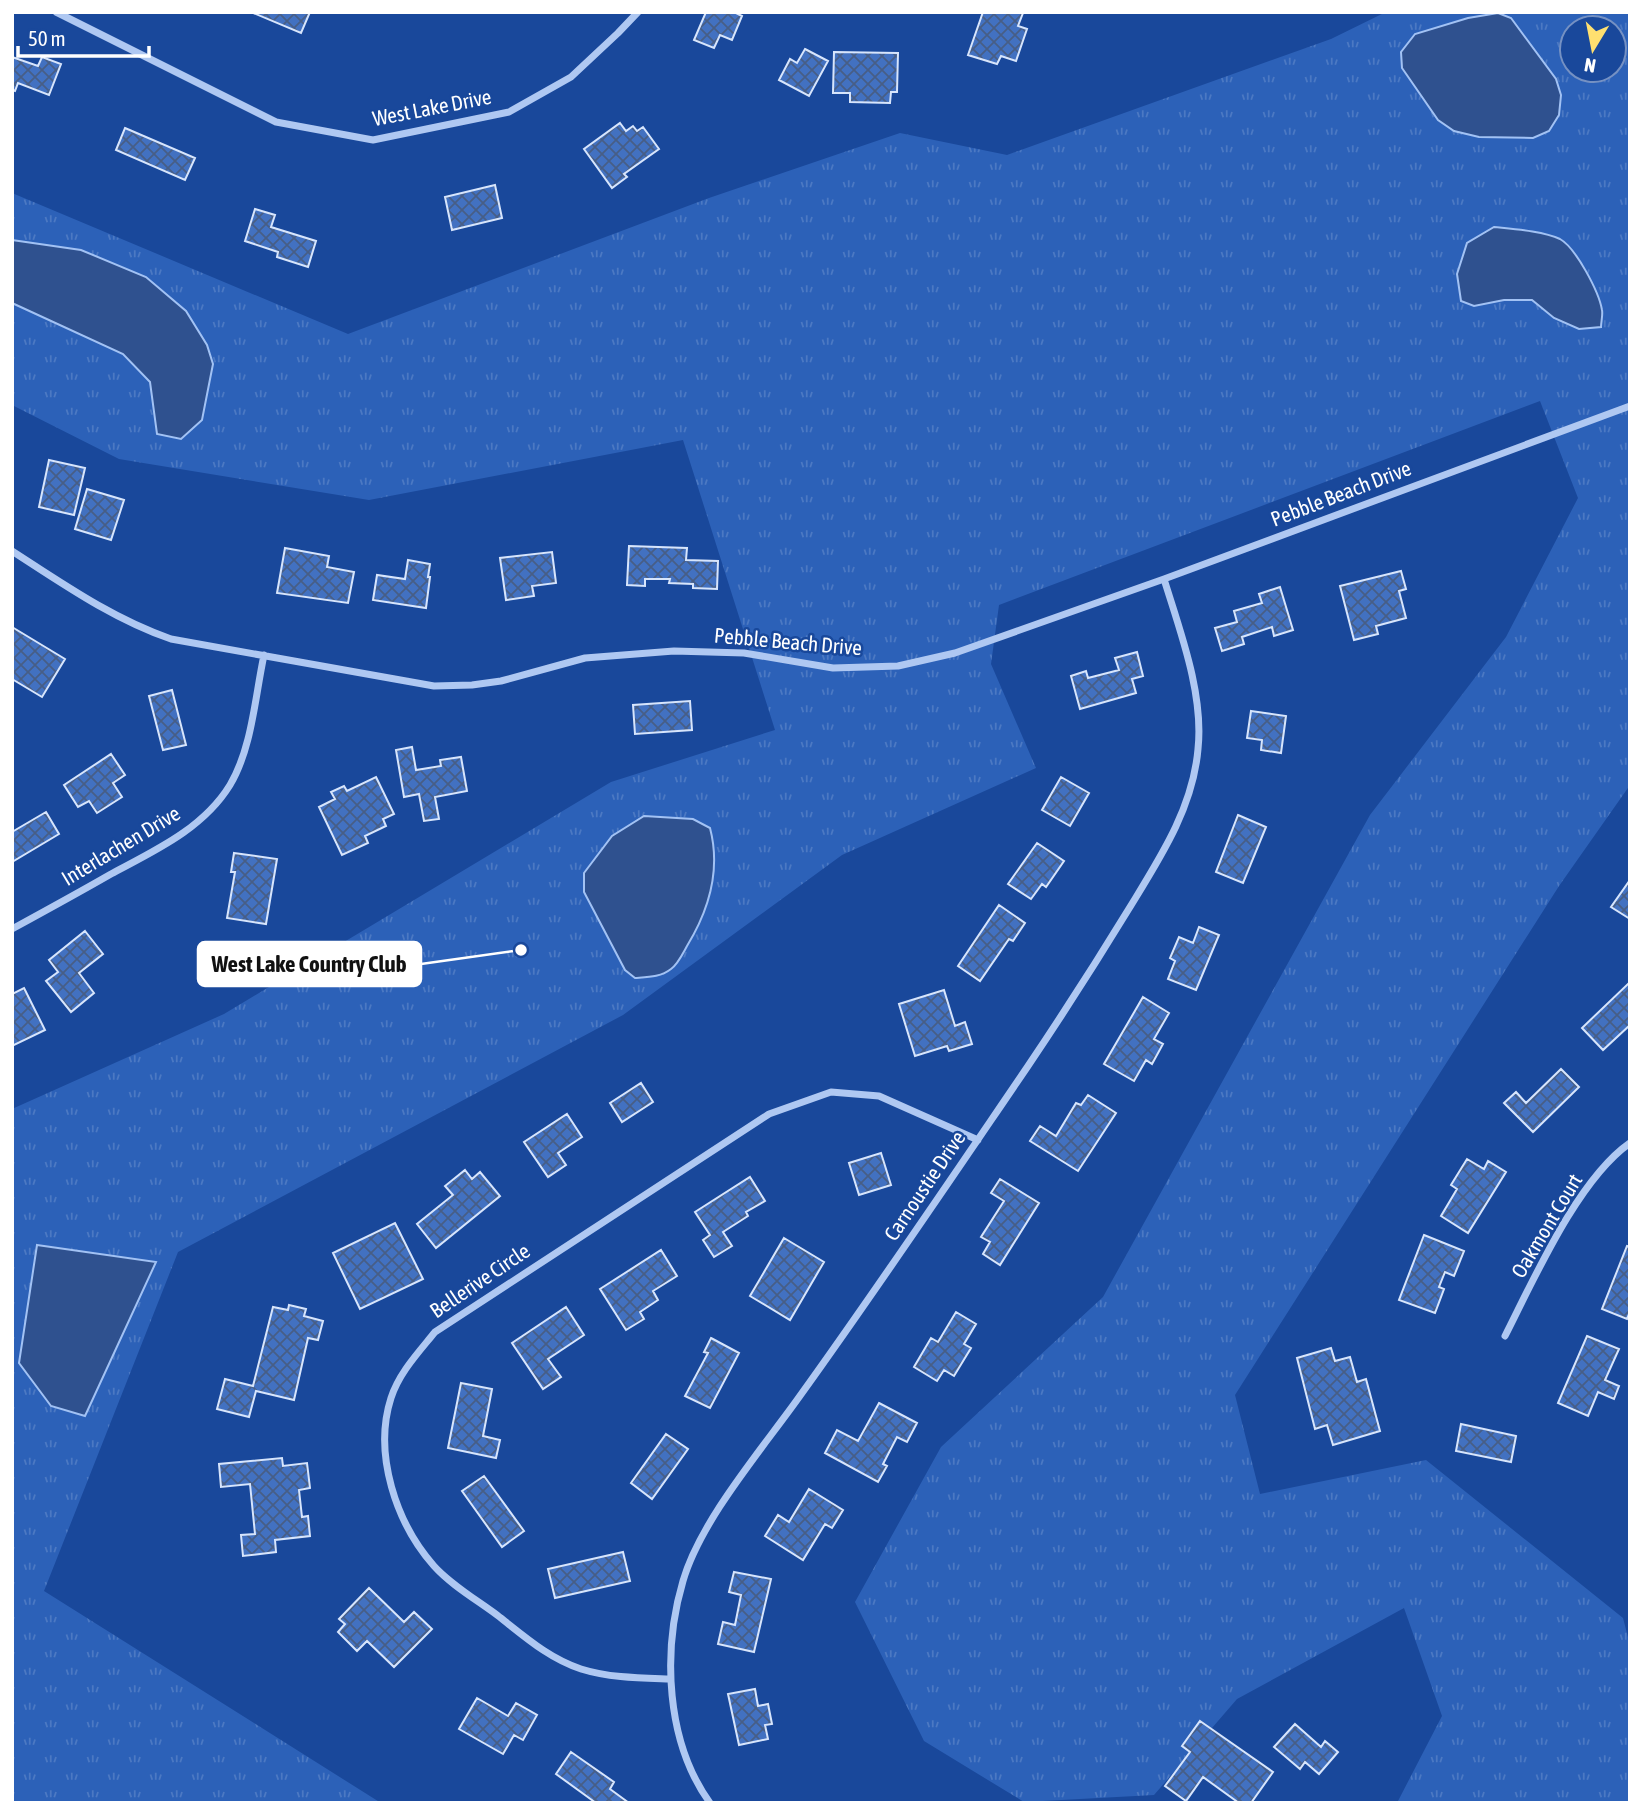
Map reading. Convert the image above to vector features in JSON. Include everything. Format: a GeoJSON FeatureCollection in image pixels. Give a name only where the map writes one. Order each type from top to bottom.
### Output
{"type":"FeatureCollection","features":[{"type":"Feature","properties":{"kind":"street","name":"West Lake Drive"},"geometry":{"type":"LineString","coordinates":[[56,12],[276,122],[373,140],[509,112],[571,77],[638,12]]}},
{"type":"Feature","properties":{"kind":"street","name":"Pebble Beach Drive"},"geometry":{"type":"LineString","coordinates":[[12,551],[110,614],[171,639],[434,685],[472,685],[501,681],[585,658],[674,651],[744,653],[833,668],[898,666],[954,653],[1164,579],[1630,405]]}},
{"type":"Feature","properties":{"kind":"street","name":"Carnoustie Drive"},"geometry":{"type":"LineString","coordinates":[[710,1803],[683,1746],[674,1712],[670,1679],[672,1644],[681,1590],[701,1541],[721,1506],[884,1279],[978,1140],[1091,972],[1168,844],[1184,806],[1198,750],[1199,712],[1182,635],[1164,579]]}},
{"type":"Feature","properties":{"kind":"street","name":"Interlachen Drive"},"geometry":{"type":"LineString","coordinates":[[12,929],[181,835],[209,811],[230,785],[240,762],[264,655]]}},
{"type":"Feature","properties":{"kind":"street","name":"Bellerive Circle"},"geometry":{"type":"LineString","coordinates":[[670,1679],[620,1678],[582,1669],[547,1654],[435,1567],[415,1540],[388,1478],[385,1424],[391,1397],[404,1370],[435,1332],[769,1115],[831,1092],[879,1096],[978,1140]]}},
{"type":"Feature","properties":{"kind":"street","name":"Oakmont Court"},"geometry":{"type":"LineString","coordinates":[[1505,1335],[1583,1194],[1615,1154],[1630,1143]]}},
{"type":"Feature","properties":{"kind":"green space"},"geometry":{"type":"Polygon","coordinates":[[[1386,12],[1630,12],[1630,785],[1559,886],[1235,1395],[1260,1494],[1426,1460],[1623,1618],[1630,1645],[1630,1803],[1397,1803],[1442,1716],[1404,1608],[1237,1699],[1154,1795],[1024,1802],[924,1741],[855,1602],[941,1447],[1103,1297],[1370,815],[1506,637],[1578,498],[1540,401],[999,605],[991,664],[1036,768],[842,855],[623,1015],[178,1252],[44,1591],[381,1803],[12,1803],[12,1109],[224,1014],[611,782],[775,730],[683,440],[369,500],[119,459],[12,405],[12,193],[348,334],[709,198],[900,133],[1007,155],[1331,39],[1386,12]]]}},
{"type":"Feature","properties":{"kind":"shaded area"},"geometry":{"type":"Polygon","coordinates":[[[1498,13],[1511,18],[1556,79],[1561,95],[1559,115],[1549,131],[1533,138],[1479,137],[1454,131],[1438,120],[1402,68],[1401,52],[1415,34],[1468,18],[1498,13]]]}},
{"type":"Feature","properties":{"kind":"shaded area"},"geometry":{"type":"Polygon","coordinates":[[[1494,227],[1545,234],[1566,244],[1580,261],[1596,293],[1602,310],[1601,327],[1579,329],[1554,318],[1532,300],[1504,300],[1474,306],[1461,301],[1457,274],[1467,243],[1494,227]]]}},
{"type":"Feature","properties":{"kind":"shaded area"},"geometry":{"type":"Polygon","coordinates":[[[12,240],[81,250],[146,277],[186,311],[207,345],[213,364],[202,420],[181,439],[157,434],[150,382],[123,354],[12,303],[12,240]]]}},
{"type":"Feature","properties":{"kind":"shaded area"},"geometry":{"type":"Polygon","coordinates":[[[644,816],[693,819],[710,828],[714,859],[707,904],[682,955],[667,972],[635,978],[625,970],[584,892],[584,873],[612,836],[644,816]]]}},
{"type":"Feature","properties":{"kind":"shaded area"},"geometry":{"type":"Polygon","coordinates":[[[37,1245],[156,1262],[85,1416],[51,1406],[19,1363],[37,1245]]]}},
{"type":"Feature","properties":{"kind":"building"},"geometry":{"type":"Polygon","coordinates":[[[251,12],[310,12],[301,33],[251,12]]]}},
{"type":"Feature","properties":{"kind":"building"},"geometry":{"type":"Polygon","coordinates":[[[706,12],[734,12],[742,16],[732,40],[720,35],[714,48],[694,40],[706,12]]]}},
{"type":"Feature","properties":{"kind":"building"},"geometry":{"type":"Polygon","coordinates":[[[983,12],[1023,13],[1018,26],[1027,29],[1016,61],[1001,56],[997,64],[968,55],[983,12]]]}},
{"type":"Feature","properties":{"kind":"building"},"geometry":{"type":"Polygon","coordinates":[[[805,49],[828,61],[809,96],[779,80],[790,59],[797,63],[805,49]]]}},
{"type":"Feature","properties":{"kind":"building"},"geometry":{"type":"Polygon","coordinates":[[[834,52],[898,53],[897,92],[891,92],[890,103],[850,102],[850,93],[833,93],[834,52]]]}},
{"type":"Feature","properties":{"kind":"building"},"geometry":{"type":"Polygon","coordinates":[[[12,57],[38,66],[42,57],[61,64],[49,95],[18,83],[15,91],[12,90],[12,57]]]}},
{"type":"Feature","properties":{"kind":"building"},"geometry":{"type":"Polygon","coordinates":[[[620,123],[626,131],[633,126],[637,131],[643,127],[659,149],[624,174],[627,177],[612,188],[584,149],[620,123]]]}},
{"type":"Feature","properties":{"kind":"building"},"geometry":{"type":"Polygon","coordinates":[[[125,128],[195,158],[185,180],[116,150],[125,128]]]}},
{"type":"Feature","properties":{"kind":"building"},"geometry":{"type":"Polygon","coordinates":[[[495,185],[502,218],[452,230],[445,197],[495,185]]]}},
{"type":"Feature","properties":{"kind":"building"},"geometry":{"type":"Polygon","coordinates":[[[255,209],[275,215],[271,227],[316,241],[308,267],[277,257],[278,252],[245,241],[255,209]]]}},
{"type":"Feature","properties":{"kind":"building"},"geometry":{"type":"Polygon","coordinates":[[[49,460],[85,468],[74,515],[39,507],[49,460]]]}},
{"type":"Feature","properties":{"kind":"building"},"geometry":{"type":"Polygon","coordinates":[[[87,489],[124,500],[111,540],[75,529],[87,489]]]}},
{"type":"Feature","properties":{"kind":"building"},"geometry":{"type":"Polygon","coordinates":[[[629,546],[687,548],[686,560],[718,561],[717,589],[669,583],[670,579],[645,579],[645,586],[627,585],[629,546]]]}},
{"type":"Feature","properties":{"kind":"building"},"geometry":{"type":"Polygon","coordinates":[[[285,548],[329,556],[327,567],[354,572],[348,603],[277,593],[285,548]]]}},
{"type":"Feature","properties":{"kind":"building"},"geometry":{"type":"Polygon","coordinates":[[[552,552],[556,583],[532,586],[534,596],[506,600],[500,558],[552,552]]]}},
{"type":"Feature","properties":{"kind":"building"},"geometry":{"type":"Polygon","coordinates":[[[408,560],[430,564],[426,608],[373,600],[377,575],[405,579],[408,560]]]}},
{"type":"Feature","properties":{"kind":"building"},"geometry":{"type":"Polygon","coordinates":[[[1401,571],[1406,589],[1399,591],[1406,618],[1376,626],[1378,634],[1354,640],[1340,586],[1401,571]]]}},
{"type":"Feature","properties":{"kind":"building"},"geometry":{"type":"Polygon","coordinates":[[[1280,587],[1293,630],[1274,636],[1272,627],[1242,637],[1244,644],[1222,651],[1215,628],[1237,622],[1234,611],[1262,603],[1259,594],[1280,587]]]}},
{"type":"Feature","properties":{"kind":"building"},"geometry":{"type":"Polygon","coordinates":[[[12,627],[65,659],[42,697],[12,679],[12,627]]]}},
{"type":"Feature","properties":{"kind":"building"},"geometry":{"type":"Polygon","coordinates":[[[1137,652],[1143,676],[1132,679],[1136,693],[1080,709],[1071,676],[1086,671],[1088,678],[1119,670],[1115,658],[1137,652]]]}},
{"type":"Feature","properties":{"kind":"building"},"geometry":{"type":"Polygon","coordinates":[[[172,690],[186,745],[163,750],[149,696],[172,690]]]}},
{"type":"Feature","properties":{"kind":"building"},"geometry":{"type":"Polygon","coordinates":[[[690,701],[692,730],[635,734],[633,705],[690,701]]]}},
{"type":"Feature","properties":{"kind":"building"},"geometry":{"type":"Polygon","coordinates":[[[1251,711],[1286,716],[1281,753],[1261,750],[1262,740],[1247,738],[1251,711]]]}},
{"type":"Feature","properties":{"kind":"building"},"geometry":{"type":"Polygon","coordinates":[[[412,747],[416,770],[441,766],[440,760],[461,757],[467,791],[435,797],[439,819],[424,821],[419,794],[404,797],[396,750],[412,747]]]}},
{"type":"Feature","properties":{"kind":"building"},"geometry":{"type":"Polygon","coordinates":[[[111,754],[125,775],[113,783],[122,797],[97,813],[89,801],[78,807],[64,785],[111,754]]]}},
{"type":"Feature","properties":{"kind":"building"},"geometry":{"type":"Polygon","coordinates":[[[376,777],[394,814],[383,819],[386,826],[365,836],[368,843],[342,855],[319,807],[335,799],[331,792],[344,786],[347,791],[376,777]]]}},
{"type":"Feature","properties":{"kind":"building"},"geometry":{"type":"Polygon","coordinates":[[[1061,777],[1089,793],[1070,826],[1042,810],[1061,777]]]}},
{"type":"Feature","properties":{"kind":"building"},"geometry":{"type":"Polygon","coordinates":[[[46,812],[59,834],[12,862],[12,832],[46,812]]]}},
{"type":"Feature","properties":{"kind":"building"},"geometry":{"type":"Polygon","coordinates":[[[1238,815],[1266,827],[1243,883],[1216,872],[1238,815]]]}},
{"type":"Feature","properties":{"kind":"building"},"geometry":{"type":"Polygon","coordinates":[[[1037,843],[1064,861],[1046,887],[1042,884],[1031,899],[1008,884],[1037,843]]]}},
{"type":"Feature","properties":{"kind":"building"},"geometry":{"type":"Polygon","coordinates":[[[234,853],[277,859],[266,924],[227,918],[235,872],[231,872],[234,853]]]}},
{"type":"Feature","properties":{"kind":"building"},"geometry":{"type":"Polygon","coordinates":[[[1630,880],[1630,919],[1611,907],[1630,880]]]}},
{"type":"Feature","properties":{"kind":"building"},"geometry":{"type":"Polygon","coordinates":[[[999,905],[1025,923],[1013,941],[1009,939],[980,981],[958,966],[999,905]]]}},
{"type":"Feature","properties":{"kind":"building"},"geometry":{"type":"Polygon","coordinates":[[[1199,927],[1219,935],[1196,990],[1168,979],[1175,961],[1170,958],[1179,937],[1193,943],[1199,927]]]}},
{"type":"Feature","properties":{"kind":"building"},"geometry":{"type":"Polygon","coordinates":[[[85,931],[103,954],[79,973],[94,993],[71,1012],[46,981],[58,972],[49,960],[85,931]]]}},
{"type":"Feature","properties":{"kind":"building"},"geometry":{"type":"Polygon","coordinates":[[[1630,982],[1630,1025],[1603,1050],[1582,1028],[1630,982]]]}},
{"type":"Feature","properties":{"kind":"building"},"geometry":{"type":"Polygon","coordinates":[[[24,988],[45,1030],[12,1046],[12,994],[24,988]]]}},
{"type":"Feature","properties":{"kind":"building"},"geometry":{"type":"Polygon","coordinates":[[[944,990],[955,1026],[965,1022],[972,1044],[949,1051],[947,1046],[915,1056],[899,1004],[944,990]]]}},
{"type":"Feature","properties":{"kind":"building"},"geometry":{"type":"Polygon","coordinates":[[[1143,997],[1169,1013],[1154,1039],[1163,1044],[1152,1064],[1146,1060],[1134,1081],[1104,1064],[1143,997]]]}},
{"type":"Feature","properties":{"kind":"building"},"geometry":{"type":"Polygon","coordinates":[[[1561,1069],[1579,1087],[1533,1132],[1504,1103],[1516,1092],[1526,1103],[1561,1069]]]}},
{"type":"Feature","properties":{"kind":"building"},"geometry":{"type":"Polygon","coordinates":[[[641,1083],[653,1102],[622,1122],[610,1103],[641,1083]]]}},
{"type":"Feature","properties":{"kind":"building"},"geometry":{"type":"Polygon","coordinates":[[[1088,1095],[1116,1113],[1078,1171],[1030,1141],[1040,1126],[1056,1136],[1076,1103],[1081,1105],[1088,1095]]]}},
{"type":"Feature","properties":{"kind":"building"},"geometry":{"type":"Polygon","coordinates":[[[567,1114],[582,1137],[558,1153],[566,1165],[548,1177],[524,1142],[567,1114]]]}},
{"type":"Feature","properties":{"kind":"building"},"geometry":{"type":"Polygon","coordinates":[[[881,1153],[891,1185],[859,1195],[849,1163],[881,1153]]]}},
{"type":"Feature","properties":{"kind":"building"},"geometry":{"type":"Polygon","coordinates":[[[1467,1159],[1484,1169],[1488,1161],[1506,1172],[1468,1233],[1441,1216],[1457,1189],[1451,1185],[1467,1159]]]}},
{"type":"Feature","properties":{"kind":"building"},"geometry":{"type":"Polygon","coordinates":[[[465,1170],[472,1179],[480,1172],[500,1196],[436,1248],[417,1224],[453,1195],[445,1186],[465,1170]]]}},
{"type":"Feature","properties":{"kind":"building"},"geometry":{"type":"Polygon","coordinates":[[[750,1177],[765,1201],[746,1212],[748,1216],[723,1232],[732,1246],[714,1257],[703,1240],[710,1235],[695,1212],[750,1177]]]}},
{"type":"Feature","properties":{"kind":"building"},"geometry":{"type":"Polygon","coordinates":[[[1000,1179],[1039,1203],[1000,1265],[983,1254],[990,1242],[981,1237],[1004,1201],[991,1193],[1000,1179]]]}},
{"type":"Feature","properties":{"kind":"building"},"geometry":{"type":"Polygon","coordinates":[[[395,1223],[423,1279],[360,1309],[333,1253],[395,1223]]]}},
{"type":"Feature","properties":{"kind":"building"},"geometry":{"type":"Polygon","coordinates":[[[1424,1235],[1464,1251],[1454,1276],[1445,1272],[1439,1287],[1444,1289],[1435,1313],[1399,1300],[1424,1235]]]}},
{"type":"Feature","properties":{"kind":"building"},"geometry":{"type":"Polygon","coordinates":[[[784,1238],[824,1262],[790,1320],[750,1296],[784,1238]]]}},
{"type":"Feature","properties":{"kind":"building"},"geometry":{"type":"Polygon","coordinates":[[[1627,1246],[1630,1247],[1630,1312],[1627,1319],[1602,1309],[1627,1246]]]}},
{"type":"Feature","properties":{"kind":"building"},"geometry":{"type":"Polygon","coordinates":[[[661,1250],[677,1276],[653,1291],[658,1300],[640,1312],[644,1319],[626,1330],[600,1289],[661,1250]]]}},
{"type":"Feature","properties":{"kind":"building"},"geometry":{"type":"Polygon","coordinates":[[[289,1305],[306,1309],[304,1316],[323,1321],[318,1340],[308,1338],[294,1400],[256,1391],[249,1417],[217,1409],[225,1379],[253,1386],[273,1307],[288,1310],[289,1305]]]}},
{"type":"Feature","properties":{"kind":"building"},"geometry":{"type":"Polygon","coordinates":[[[566,1307],[584,1335],[548,1359],[561,1377],[543,1389],[512,1343],[566,1307]]]}},
{"type":"Feature","properties":{"kind":"building"},"geometry":{"type":"Polygon","coordinates":[[[956,1312],[976,1324],[964,1344],[971,1348],[954,1376],[944,1370],[937,1381],[914,1367],[931,1338],[938,1342],[956,1312]]]}},
{"type":"Feature","properties":{"kind":"building"},"geometry":{"type":"Polygon","coordinates":[[[1587,1336],[1619,1349],[1605,1380],[1619,1386],[1614,1399],[1598,1392],[1588,1416],[1558,1403],[1587,1336]]]}},
{"type":"Feature","properties":{"kind":"building"},"geometry":{"type":"Polygon","coordinates":[[[711,1338],[739,1353],[710,1408],[685,1396],[708,1353],[704,1352],[711,1338]]]}},
{"type":"Feature","properties":{"kind":"building"},"geometry":{"type":"Polygon","coordinates":[[[1331,1348],[1335,1361],[1350,1357],[1357,1382],[1366,1379],[1380,1431],[1333,1445],[1327,1425],[1315,1429],[1297,1358],[1331,1348]]]}},
{"type":"Feature","properties":{"kind":"building"},"geometry":{"type":"Polygon","coordinates":[[[461,1383],[492,1389],[483,1436],[500,1440],[496,1458],[448,1448],[461,1383]]]}},
{"type":"Feature","properties":{"kind":"building"},"geometry":{"type":"Polygon","coordinates":[[[879,1403],[917,1423],[907,1442],[897,1437],[883,1464],[887,1466],[878,1482],[825,1453],[837,1430],[858,1441],[879,1403]]]}},
{"type":"Feature","properties":{"kind":"building"},"geometry":{"type":"Polygon","coordinates":[[[1461,1424],[1516,1436],[1511,1462],[1456,1451],[1461,1424]]]}},
{"type":"Feature","properties":{"kind":"building"},"geometry":{"type":"Polygon","coordinates":[[[666,1434],[688,1449],[652,1499],[631,1483],[666,1434]]]}},
{"type":"Feature","properties":{"kind":"building"},"geometry":{"type":"Polygon","coordinates":[[[282,1458],[283,1466],[307,1463],[310,1488],[299,1490],[302,1517],[308,1516],[310,1536],[275,1540],[276,1552],[243,1556],[241,1535],[255,1534],[250,1484],[221,1487],[219,1464],[282,1458]]]}},
{"type":"Feature","properties":{"kind":"building"},"geometry":{"type":"Polygon","coordinates":[[[484,1476],[524,1531],[502,1547],[462,1491],[484,1476]]]}},
{"type":"Feature","properties":{"kind":"building"},"geometry":{"type":"Polygon","coordinates":[[[809,1489],[843,1510],[832,1528],[825,1524],[803,1560],[765,1536],[778,1515],[789,1522],[809,1489]]]}},
{"type":"Feature","properties":{"kind":"building"},"geometry":{"type":"Polygon","coordinates":[[[623,1552],[630,1581],[555,1598],[548,1569],[623,1552]]]}},
{"type":"Feature","properties":{"kind":"building"},"geometry":{"type":"Polygon","coordinates":[[[734,1572],[771,1579],[754,1652],[718,1644],[723,1622],[735,1625],[741,1595],[729,1592],[734,1572]]]}},
{"type":"Feature","properties":{"kind":"building"},"geometry":{"type":"Polygon","coordinates":[[[369,1588],[404,1622],[414,1612],[432,1629],[394,1667],[367,1641],[357,1651],[338,1632],[345,1624],[339,1619],[369,1588]]]}},
{"type":"Feature","properties":{"kind":"building"},"geometry":{"type":"Polygon","coordinates":[[[755,1689],[758,1706],[768,1704],[772,1724],[765,1725],[768,1739],[739,1745],[728,1694],[755,1689]]]}},
{"type":"Feature","properties":{"kind":"building"},"geometry":{"type":"Polygon","coordinates":[[[477,1698],[508,1716],[516,1703],[537,1715],[523,1740],[514,1735],[503,1754],[459,1729],[477,1698]]]}},
{"type":"Feature","properties":{"kind":"building"},"geometry":{"type":"Polygon","coordinates":[[[1200,1721],[1273,1772],[1251,1803],[1239,1803],[1203,1777],[1186,1801],[1165,1786],[1190,1752],[1182,1746],[1200,1721]]]}},
{"type":"Feature","properties":{"kind":"building"},"geometry":{"type":"Polygon","coordinates":[[[1295,1724],[1321,1747],[1325,1741],[1338,1752],[1319,1774],[1305,1762],[1300,1769],[1274,1747],[1295,1724]]]}},
{"type":"Feature","properties":{"kind":"building"},"geometry":{"type":"Polygon","coordinates":[[[571,1752],[614,1782],[610,1789],[629,1803],[596,1803],[556,1774],[571,1752]]]}},
{"type":"Feature","properties":{"kind":"place","name":"West Lake Country Club"},"geometry":{"type":"Point","coordinates":[521,950]}}]}
